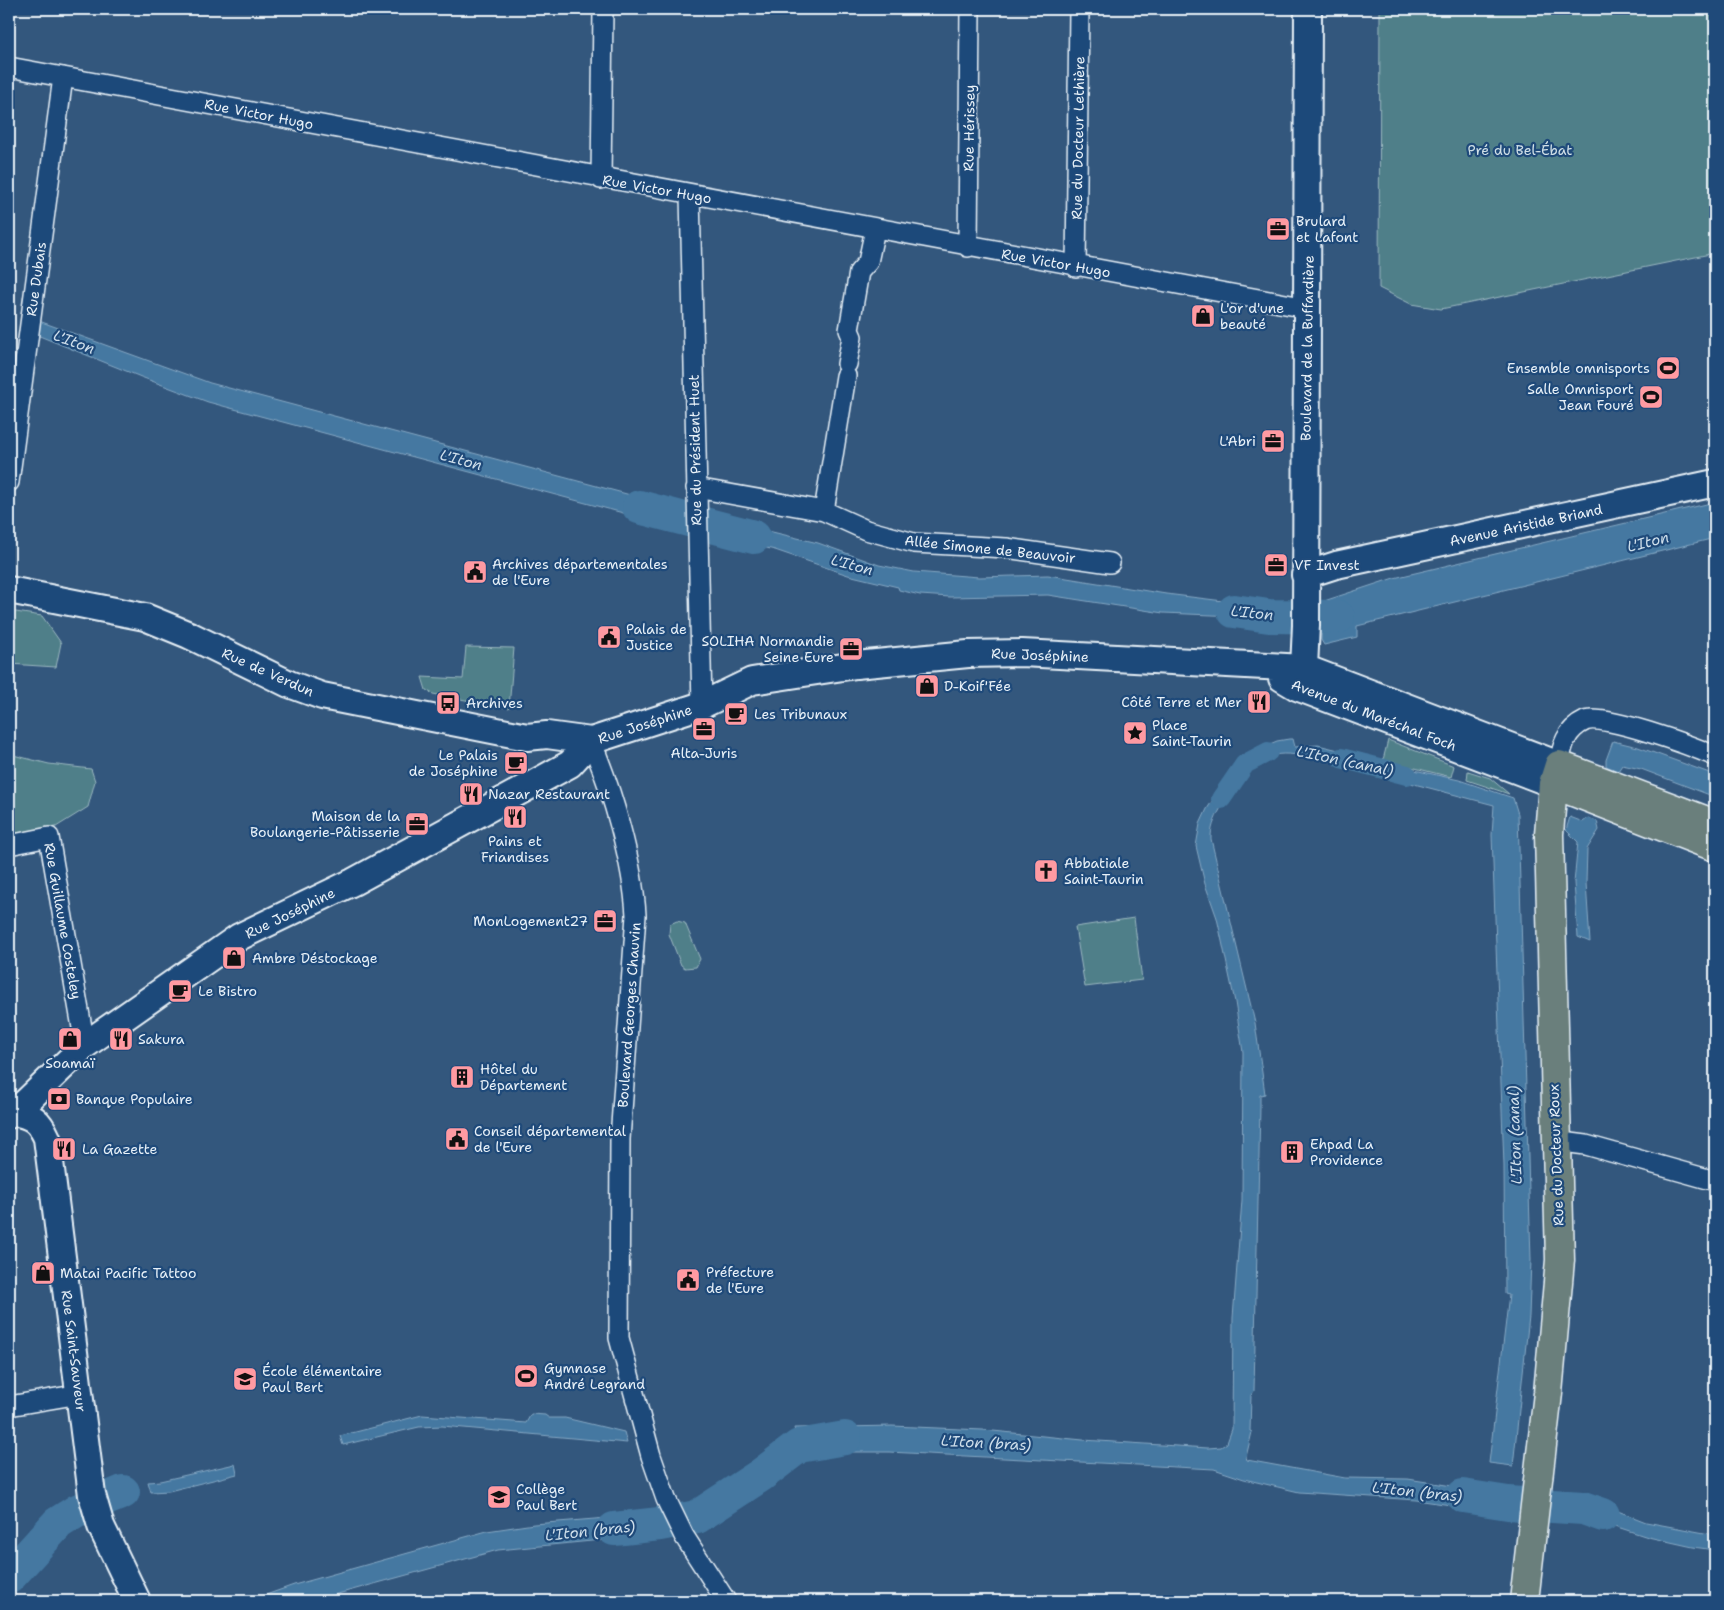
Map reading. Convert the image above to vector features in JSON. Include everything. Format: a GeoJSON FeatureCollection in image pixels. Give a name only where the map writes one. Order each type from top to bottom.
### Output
{"type":"FeatureCollection","features":[{"type":"Feature","properties":{"kind":"main road","name":"Boulevard de la Buffardière"},"geometry":{"type":"LineString","coordinates":[[1300,677],[1306,625],[1308,9]]}},
{"type":"Feature","properties":{"kind":"main road","name":"Avenue Aristide Briand"},"geometry":{"type":"LineString","coordinates":[[1305,587],[1336,565],[1715,483]]}},
{"type":"Feature","properties":{"kind":"main road"},"geometry":{"type":"LineString","coordinates":[[1305,536],[1336,565]]}},
{"type":"Feature","properties":{"kind":"main road","name":"Rue de Verdun"},"geometry":{"type":"LineString","coordinates":[[9,590],[145,617],[289,684],[322,696],[527,737],[547,735],[591,741]]}},
{"type":"Feature","properties":{"kind":"main road","name":"Rue Joséphine"},"geometry":{"type":"LineString","coordinates":[[11,1113],[85,1045],[239,937],[354,882],[540,778],[570,764],[591,741],[702,705],[752,681],[856,665],[968,654],[1022,653],[1262,666]]}},
{"type":"Feature","properties":{"kind":"main road","name":"Avenue du Maréchal Foch"},"geometry":{"type":"LineString","coordinates":[[1262,666],[1300,677],[1556,774],[1715,824]]}},
{"type":"Feature","properties":{"kind":"main road"},"geometry":{"type":"LineString","coordinates":[[527,737],[542,749],[545,760],[540,778]]}},
{"type":"Feature","properties":{"kind":"main road","name":"Avenue du Maréchal Foch"},"geometry":{"type":"LineString","coordinates":[[1556,774],[1715,847]]}},
{"type":"Feature","properties":{"kind":"main road","name":"Rue du Docteur Roux"},"geometry":{"type":"LineString","coordinates":[[1524,1601],[1560,1260],[1555,1140],[1549,840],[1556,774]]}},
{"type":"Feature","properties":{"kind":"main road","name":"Rue Saint-Sauveur"},"geometry":{"type":"LineString","coordinates":[[11,1113],[26,1115],[41,1124],[47,1138],[95,1503],[101,1526],[137,1601]]}},
{"type":"Feature","properties":{"kind":"main road","name":"Rue du Docteur Roux"},"geometry":{"type":"LineString","coordinates":[[1511,1601],[1513,1582],[1531,1532]]}},
{"type":"Feature","properties":{"kind":"street"},"geometry":{"type":"LineString","coordinates":[[601,179],[603,9]]}},
{"type":"Feature","properties":{"kind":"street","name":"Rue Hérissey"},"geometry":{"type":"LineString","coordinates":[[968,246],[970,9]]}},
{"type":"Feature","properties":{"kind":"street","name":"Rue du Docteur Lethière"},"geometry":{"type":"LineString","coordinates":[[1076,266],[1079,9]]}},
{"type":"Feature","properties":{"kind":"street","name":"Rue Victor Hugo"},"geometry":{"type":"LineString","coordinates":[[9,67],[601,179],[1307,308]]}},
{"type":"Feature","properties":{"kind":"street","name":"Rue Dubais"},"geometry":{"type":"LineString","coordinates":[[9,482],[63,77]]}},
{"type":"Feature","properties":{"kind":"street","name":"Rue du Président Huet"},"geometry":{"type":"LineString","coordinates":[[690,195],[702,705]]}},
{"type":"Feature","properties":{"kind":"street"},"geometry":{"type":"LineString","coordinates":[[824,511],[852,337],[849,330],[859,272],[868,262],[875,229]]}},
{"type":"Feature","properties":{"kind":"street","name":"Allée Simone de Beauvoir"},"geometry":{"type":"LineString","coordinates":[[696,488],[824,511],[866,530],[914,543],[1006,548],[1110,563]]}},
{"type":"Feature","properties":{"kind":"street"},"geometry":{"type":"LineString","coordinates":[[1556,774],[1563,744],[1569,732],[1588,720],[1611,721],[1715,756]]}},
{"type":"Feature","properties":{"kind":"street","name":"Boulevard Georges Chauvin"},"geometry":{"type":"LineString","coordinates":[[591,741],[606,776],[634,891],[636,915],[620,1139],[619,1338],[651,1456],[666,1498],[684,1536],[726,1601]]}},
{"type":"Feature","properties":{"kind":"street","name":"Rue Guillaume Costeley"},"geometry":{"type":"LineString","coordinates":[[9,845],[49,837],[85,1045]]}},
{"type":"Feature","properties":{"kind":"street"},"geometry":{"type":"LineString","coordinates":[[1555,1140],[1586,1145],[1715,1181]]}},
{"type":"Feature","properties":{"kind":"street"},"geometry":{"type":"LineString","coordinates":[[9,1406],[80,1394]]}},
{"type":"Feature","properties":{"kind":"green space","name":"Pré du Bel-Ébat"},"geometry":{"type":"Polygon","coordinates":[[[1380,9],[1715,9],[1715,253],[1441,309],[1411,304],[1379,288],[1380,9]]]}},
{"type":"Feature","properties":{"kind":"green space"},"geometry":{"type":"Polygon","coordinates":[[[9,611],[42,616],[61,643],[56,667],[9,664],[9,611]]]}},
{"type":"Feature","properties":{"kind":"green space"},"geometry":{"type":"Polygon","coordinates":[[[466,647],[514,648],[509,708],[433,694],[426,690],[422,677],[463,679],[466,647]]]}},
{"type":"Feature","properties":{"kind":"green space"},"geometry":{"type":"Polygon","coordinates":[[[1388,740],[1454,766],[1451,777],[1383,760],[1388,740]]]}},
{"type":"Feature","properties":{"kind":"green space"},"geometry":{"type":"Polygon","coordinates":[[[9,754],[49,764],[91,769],[95,781],[88,807],[56,827],[9,835],[9,754]]]}},
{"type":"Feature","properties":{"kind":"green space"},"geometry":{"type":"Polygon","coordinates":[[[1468,771],[1490,778],[1509,794],[1467,780],[1468,771]]]}},
{"type":"Feature","properties":{"kind":"green space"},"geometry":{"type":"Polygon","coordinates":[[[1134,918],[1142,980],[1085,987],[1075,927],[1134,918]]]}},
{"type":"Feature","properties":{"kind":"green space"},"geometry":{"type":"Polygon","coordinates":[[[677,921],[685,923],[700,959],[696,967],[685,968],[681,965],[669,934],[670,924],[677,921]]]}},
{"type":"Feature","properties":{"kind":"water"},"geometry":{"type":"Polygon","coordinates":[[[39,321],[210,383],[683,509],[683,529],[208,402],[37,335],[39,321]]]}},
{"type":"Feature","properties":{"kind":"water"},"geometry":{"type":"Polygon","coordinates":[[[1715,502],[1715,538],[1357,626],[1357,637],[1324,645],[1321,640],[1321,602],[1394,578],[1715,502]]]}},
{"type":"Feature","properties":{"kind":"water"},"geometry":{"type":"Polygon","coordinates":[[[710,517],[818,543],[879,565],[914,572],[979,577],[1048,575],[1166,594],[1281,608],[1280,624],[1237,616],[1163,613],[1048,595],[950,597],[920,595],[899,590],[898,587],[848,575],[775,550],[710,535],[710,517]]]}},
{"type":"Feature","properties":{"kind":"water"},"geometry":{"type":"Polygon","coordinates":[[[1293,739],[1295,747],[1318,745],[1368,757],[1366,771],[1320,759],[1284,754],[1267,758],[1249,772],[1242,756],[1253,754],[1253,751],[1277,741],[1293,739]]]}},
{"type":"Feature","properties":{"kind":"water"},"geometry":{"type":"Polygon","coordinates":[[[1613,741],[1638,747],[1715,775],[1715,797],[1641,769],[1622,765],[1618,771],[1606,766],[1606,760],[1613,741]]]}},
{"type":"Feature","properties":{"kind":"water"},"geometry":{"type":"Polygon","coordinates":[[[1383,763],[1459,780],[1513,798],[1518,814],[1531,1260],[1529,1316],[1513,1466],[1489,1463],[1509,1295],[1505,1294],[1504,1166],[1492,835],[1494,805],[1380,775],[1383,763]]]}},
{"type":"Feature","properties":{"kind":"water"},"geometry":{"type":"Polygon","coordinates":[[[1233,769],[1239,784],[1229,795],[1216,817],[1211,832],[1211,839],[1255,1023],[1265,1094],[1260,1095],[1254,1391],[1251,1395],[1250,1431],[1252,1432],[1246,1457],[1247,1460],[1345,1478],[1408,1479],[1509,1495],[1507,1513],[1416,1500],[1299,1492],[1244,1479],[1214,1469],[889,1452],[828,1452],[803,1459],[794,1428],[892,1426],[983,1430],[1083,1440],[1208,1448],[1221,1447],[1227,1443],[1232,1429],[1233,1318],[1242,1200],[1243,1052],[1235,1002],[1217,918],[1205,884],[1196,846],[1200,824],[1207,809],[1233,769]]]}},
{"type":"Feature","properties":{"kind":"water"},"geometry":{"type":"Polygon","coordinates":[[[1570,817],[1583,822],[1588,818],[1597,821],[1599,830],[1587,849],[1586,883],[1590,942],[1578,937],[1574,883],[1578,842],[1566,830],[1570,817]]]}},
{"type":"Feature","properties":{"kind":"water"},"geometry":{"type":"Polygon","coordinates":[[[531,1414],[545,1415],[549,1418],[565,1418],[624,1432],[627,1443],[442,1426],[419,1427],[343,1445],[340,1436],[422,1415],[526,1423],[531,1414]]]}},
{"type":"Feature","properties":{"kind":"water"},"geometry":{"type":"Polygon","coordinates":[[[235,1464],[237,1474],[169,1491],[151,1492],[148,1482],[160,1481],[235,1464]]]}},
{"type":"Feature","properties":{"kind":"water"},"geometry":{"type":"Polygon","coordinates":[[[759,1466],[765,1486],[715,1517],[703,1529],[690,1504],[720,1493],[759,1466]]]}},
{"type":"Feature","properties":{"kind":"water"},"geometry":{"type":"Polygon","coordinates":[[[1559,1494],[1582,1497],[1646,1522],[1715,1535],[1715,1550],[1648,1537],[1602,1522],[1557,1519],[1559,1494]]]}},
{"type":"Feature","properties":{"kind":"water"},"geometry":{"type":"Polygon","coordinates":[[[74,1504],[81,1521],[55,1535],[19,1572],[13,1566],[65,1506],[74,1504]]]}},
{"type":"Feature","properties":{"kind":"water"},"geometry":{"type":"Polygon","coordinates":[[[655,1514],[665,1534],[498,1550],[312,1601],[249,1601],[294,1585],[487,1531],[534,1524],[655,1514]]]}},
{"type":"Feature","properties":{"kind":"waterway","name":"L'Iton"},"geometry":{"type":"LineString","coordinates":[[639,507],[754,537]]}},
{"type":"Feature","properties":{"kind":"waterway","name":"L'Iton"},"geometry":{"type":"LineString","coordinates":[[1234,611],[1269,616],[1338,617]]}},
{"type":"Feature","properties":{"kind":"waterway","name":"L'Iton (canal)"},"geometry":{"type":"LineString","coordinates":[[1221,799],[1245,764],[1268,752]]}},
{"type":"Feature","properties":{"kind":"waterway","name":"L'Iton (canal)"},"geometry":{"type":"LineString","coordinates":[[1341,758],[1407,775]]}},
{"type":"Feature","properties":{"kind":"waterway","name":"L'Iton (bras)"},"geometry":{"type":"LineString","coordinates":[[614,1529],[660,1524],[697,1517],[761,1475],[799,1446],[845,1438]]}},
{"type":"Feature","properties":{"kind":"waterway"},"geometry":{"type":"LineString","coordinates":[[9,1577],[58,1523],[77,1511],[123,1492]]}},
{"type":"Feature","properties":{"kind":"waterway","name":"L'Iton (bras)"},"geometry":{"type":"LineString","coordinates":[[1463,1496],[1508,1503],[1583,1508],[1603,1515]]}},
{"type":"Feature","properties":{"kind":"place","name":"Brulard et Lafont"},"geometry":{"type":"Point","coordinates":[1278,229]}},
{"type":"Feature","properties":{"kind":"place","name":"L'or d'une beauté"},"geometry":{"type":"Point","coordinates":[1203,316]}},
{"type":"Feature","properties":{"kind":"place","name":"Ensemble omnisports"},"geometry":{"type":"Point","coordinates":[1668,368]}},
{"type":"Feature","properties":{"kind":"place","name":"Salle Omnisport Jean Fouré"},"geometry":{"type":"Point","coordinates":[1651,397]}},
{"type":"Feature","properties":{"kind":"place","name":"L'Abri"},"geometry":{"type":"Point","coordinates":[1273,441]}},
{"type":"Feature","properties":{"kind":"place","name":"VF Invest"},"geometry":{"type":"Point","coordinates":[1276,565]}},
{"type":"Feature","properties":{"kind":"place","name":"Archives départementales de l'Eure"},"geometry":{"type":"Point","coordinates":[475,572]}},
{"type":"Feature","properties":{"kind":"place","name":"Palais de Justice"},"geometry":{"type":"Point","coordinates":[609,637]}},
{"type":"Feature","properties":{"kind":"place","name":"SOLIHA Normandie Seine Eure"},"geometry":{"type":"Point","coordinates":[851,649]}},
{"type":"Feature","properties":{"kind":"place","name":"D-Koif'Fée"},"geometry":{"type":"Point","coordinates":[927,686]}},
{"type":"Feature","properties":{"kind":"place","name":"Côté Terre et Mer"},"geometry":{"type":"Point","coordinates":[1259,702]}},
{"type":"Feature","properties":{"kind":"place","name":"Archives"},"geometry":{"type":"Point","coordinates":[448,703]}},
{"type":"Feature","properties":{"kind":"place","name":"Les Tribunaux"},"geometry":{"type":"Point","coordinates":[736,714]}},
{"type":"Feature","properties":{"kind":"place","name":"Alta-Juris"},"geometry":{"type":"Point","coordinates":[704,729]}},
{"type":"Feature","properties":{"kind":"place","name":"Place Saint-Taurin"},"geometry":{"type":"Point","coordinates":[1135,733]}},
{"type":"Feature","properties":{"kind":"place","name":"Le Palais de Joséphine"},"geometry":{"type":"Point","coordinates":[516,763]}},
{"type":"Feature","properties":{"kind":"place","name":"Nazar Restaurant"},"geometry":{"type":"Point","coordinates":[471,794]}},
{"type":"Feature","properties":{"kind":"place","name":"Pains et Friandises"},"geometry":{"type":"Point","coordinates":[515,817]}},
{"type":"Feature","properties":{"kind":"place","name":"Maison de la Boulangerie-Pâtisserie"},"geometry":{"type":"Point","coordinates":[417,824]}},
{"type":"Feature","properties":{"kind":"place","name":"Abbatiale Saint-Taurin"},"geometry":{"type":"Point","coordinates":[1046,871]}},
{"type":"Feature","properties":{"kind":"place","name":"MonLogement27"},"geometry":{"type":"Point","coordinates":[605,921]}},
{"type":"Feature","properties":{"kind":"place","name":"Ambre Déstockage"},"geometry":{"type":"Point","coordinates":[234,958]}},
{"type":"Feature","properties":{"kind":"place","name":"Le Bistro"},"geometry":{"type":"Point","coordinates":[180,991]}},
{"type":"Feature","properties":{"kind":"place","name":"Soamaï"},"geometry":{"type":"Point","coordinates":[70,1039]}},
{"type":"Feature","properties":{"kind":"place","name":"Sakura"},"geometry":{"type":"Point","coordinates":[121,1039]}},
{"type":"Feature","properties":{"kind":"place","name":"Hôtel du Département"},"geometry":{"type":"Point","coordinates":[462,1077]}},
{"type":"Feature","properties":{"kind":"place","name":"Banque Populaire"},"geometry":{"type":"Point","coordinates":[59,1099]}},
{"type":"Feature","properties":{"kind":"place","name":"Conseil départemental de l'Eure"},"geometry":{"type":"Point","coordinates":[457,1139]}},
{"type":"Feature","properties":{"kind":"place","name":"La Gazette"},"geometry":{"type":"Point","coordinates":[64,1149]}},
{"type":"Feature","properties":{"kind":"place","name":"Ehpad La Providence"},"geometry":{"type":"Point","coordinates":[1292,1152]}},
{"type":"Feature","properties":{"kind":"place","name":"Matai Pacific Tattoo"},"geometry":{"type":"Point","coordinates":[43,1273]}},
{"type":"Feature","properties":{"kind":"place","name":"Préfecture de l'Eure"},"geometry":{"type":"Point","coordinates":[688,1280]}},
{"type":"Feature","properties":{"kind":"place","name":"Gymnase André Legrand"},"geometry":{"type":"Point","coordinates":[526,1376]}},
{"type":"Feature","properties":{"kind":"place","name":"École élémentaire Paul Bert"},"geometry":{"type":"Point","coordinates":[245,1379]}},
{"type":"Feature","properties":{"kind":"place","name":"Collège Paul Bert"},"geometry":{"type":"Point","coordinates":[499,1497]}}]}
